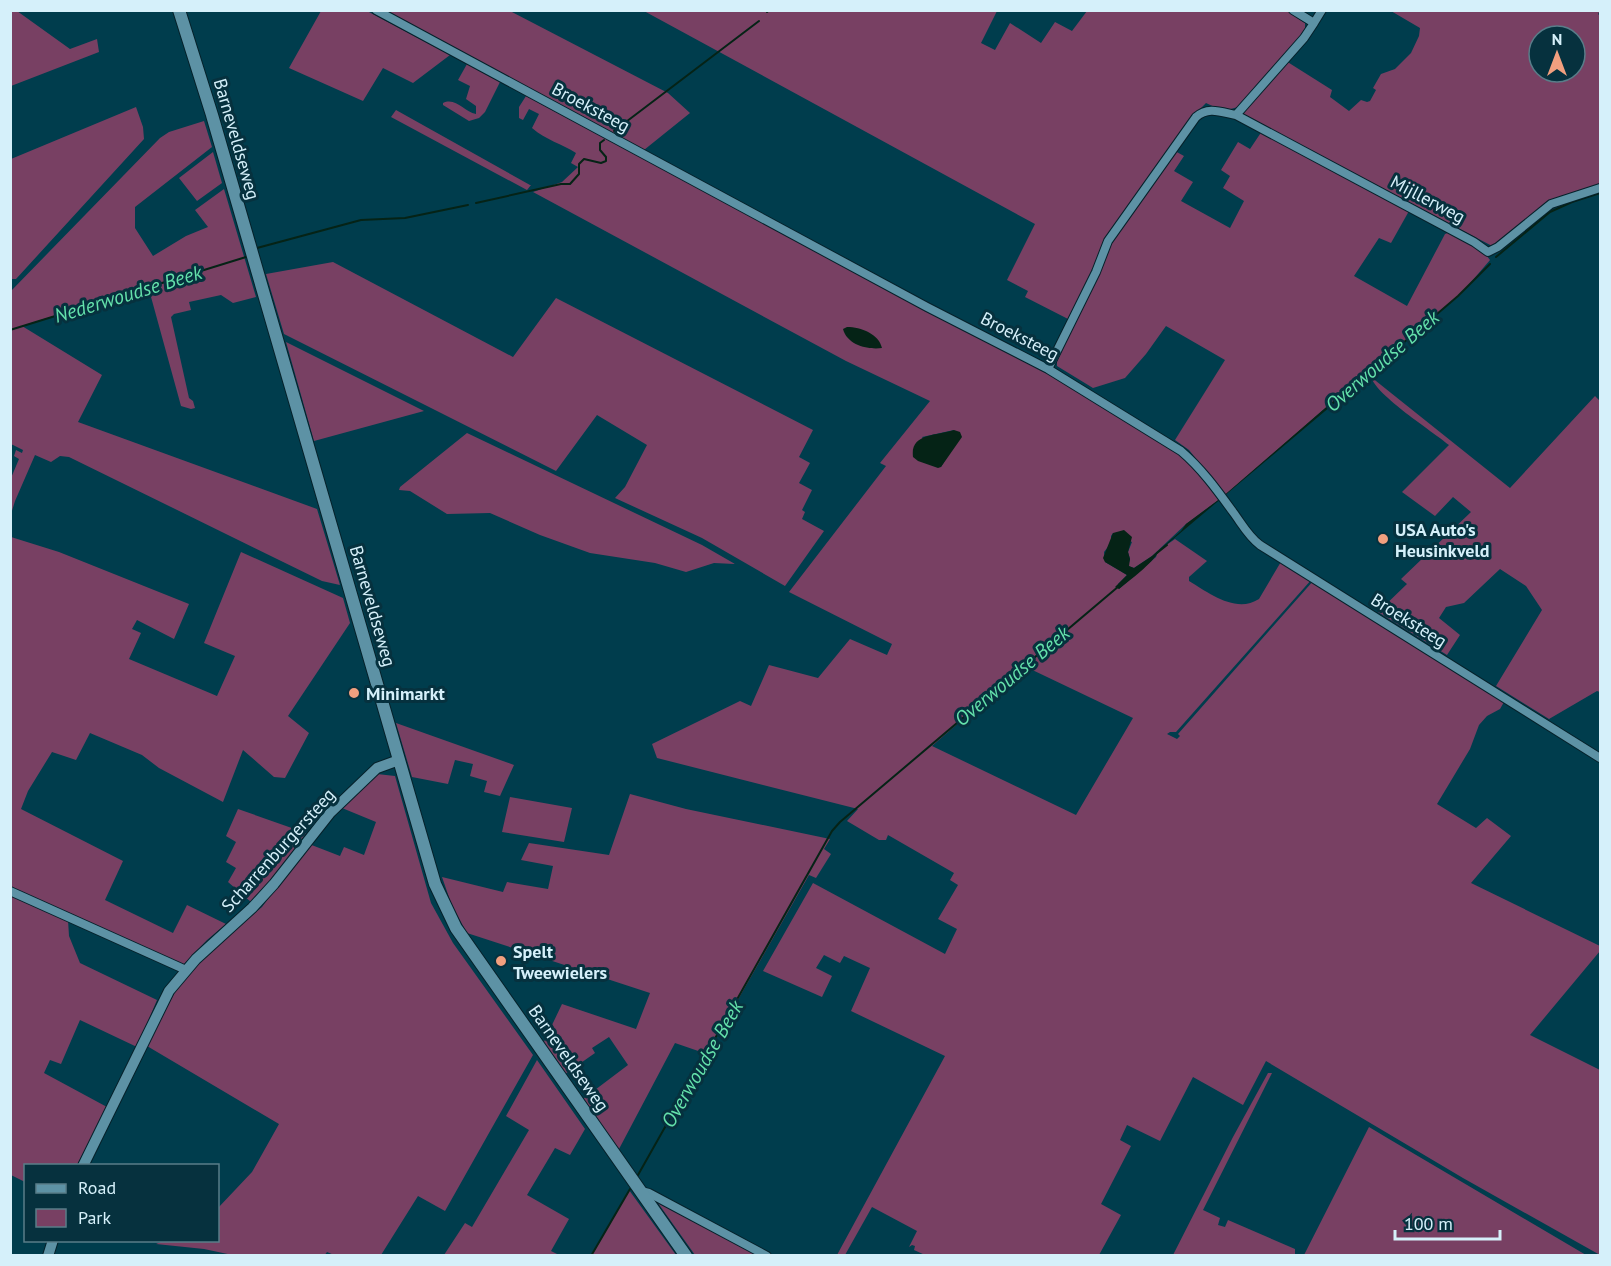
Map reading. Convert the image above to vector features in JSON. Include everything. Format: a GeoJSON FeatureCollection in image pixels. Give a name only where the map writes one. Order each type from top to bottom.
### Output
{"type":"FeatureCollection","features":[{"type":"Feature","properties":{"kind":"main road","name":"Barneveldseweg"},"geometry":{"type":"LineString","coordinates":[[179,10],[212,115],[435,884],[456,928],[686,1256]]}},
{"type":"Feature","properties":{"kind":"street","name":"Broeksteeg"},"geometry":{"type":"LineString","coordinates":[[376,10],[927,307],[1048,369],[1181,451],[1205,475],[1249,535],[1260,545],[1600,758]]}},
{"type":"Feature","properties":{"kind":"street"},"geometry":{"type":"LineString","coordinates":[[1293,10],[1314,23]]}},
{"type":"Feature","properties":{"kind":"street"},"geometry":{"type":"LineString","coordinates":[[1236,115],[1304,38],[1322,10]]}},
{"type":"Feature","properties":{"kind":"street","name":"Mijllerweg"},"geometry":{"type":"LineString","coordinates":[[1048,369],[1096,272],[1108,241],[1202,111],[1210,110],[1236,115],[1474,242],[1488,252],[1498,247],[1551,204],[1600,188]]}},
{"type":"Feature","properties":{"kind":"street","name":"Scharrenburgersteeg"},"geometry":{"type":"LineString","coordinates":[[84,1164],[169,991],[216,939],[252,908],[274,884],[330,813],[377,768],[399,760]]}},
{"type":"Feature","properties":{"kind":"street"},"geometry":{"type":"LineString","coordinates":[[10,891],[186,970]]}},
{"type":"Feature","properties":{"kind":"street"},"geometry":{"type":"LineString","coordinates":[[641,1191],[649,1193],[766,1256]]}},
{"type":"Feature","properties":{"kind":"green space"},"geometry":{"type":"Polygon","coordinates":[[[11,10],[17,11],[70,49],[97,39],[99,52],[11,86],[11,10]]]}},
{"type":"Feature","properties":{"kind":"green space"},"geometry":{"type":"Polygon","coordinates":[[[321,11],[367,11],[450,55],[413,83],[383,68],[363,101],[289,68],[321,11]]]}},
{"type":"Feature","properties":{"kind":"green space"},"geometry":{"type":"Polygon","coordinates":[[[381,11],[510,11],[668,93],[690,113],[644,150],[381,11]]]}},
{"type":"Feature","properties":{"kind":"green space"},"geometry":{"type":"Polygon","coordinates":[[[644,11],[997,11],[981,43],[995,50],[1010,23],[1041,43],[1055,22],[1072,31],[1087,11],[1287,11],[1305,23],[1305,33],[1238,107],[1223,111],[1206,103],[1197,112],[1100,258],[1070,320],[1025,297],[1028,291],[1007,280],[1035,224],[644,11]]]}},
{"type":"Feature","properties":{"kind":"green space"},"geometry":{"type":"Polygon","coordinates":[[[1391,11],[1600,11],[1598,14],[1600,16],[1600,185],[1548,202],[1494,247],[1244,116],[1243,111],[1286,61],[1332,90],[1330,97],[1349,111],[1361,100],[1370,101],[1376,90],[1373,88],[1381,74],[1395,69],[1411,53],[1420,28],[1391,11]]]}},
{"type":"Feature","properties":{"kind":"green space"},"geometry":{"type":"Polygon","coordinates":[[[467,64],[500,82],[485,112],[479,118],[469,121],[443,105],[448,102],[456,103],[476,114],[476,106],[466,99],[470,86],[458,80],[467,64]]]}},
{"type":"Feature","properties":{"kind":"green space"},"geometry":{"type":"Polygon","coordinates":[[[526,96],[848,268],[1014,352],[1184,454],[1221,498],[1186,524],[1152,556],[1134,568],[1128,566],[1130,559],[1128,552],[1132,542],[1113,533],[1111,543],[1104,552],[1105,562],[1127,575],[1118,584],[1119,589],[1156,557],[1158,551],[1175,539],[1207,561],[1189,577],[1189,581],[1214,596],[1232,603],[1250,603],[1259,599],[1282,560],[1312,579],[1176,732],[1167,734],[1177,739],[1180,736],[1178,734],[1314,580],[1504,702],[1500,709],[1487,716],[1479,725],[1470,749],[1437,804],[1476,828],[1487,818],[1511,836],[1471,883],[1600,946],[1600,951],[1530,1035],[1600,1070],[1600,1255],[1463,1178],[1266,1061],[1243,1105],[1193,1077],[1160,1141],[1127,1125],[1120,1140],[1131,1146],[1101,1204],[1121,1215],[1099,1255],[925,1255],[914,1250],[915,1246],[909,1247],[917,1231],[872,1207],[845,1255],[837,1255],[945,1056],[851,1011],[870,968],[844,956],[840,963],[824,955],[816,968],[832,976],[822,997],[763,971],[813,883],[945,954],[957,929],[938,919],[958,885],[950,880],[954,873],[888,835],[886,840],[879,840],[847,821],[858,809],[657,758],[652,744],[740,701],[751,706],[769,665],[818,678],[850,639],[887,655],[892,644],[789,592],[886,466],[880,463],[930,401],[846,361],[533,192],[562,182],[578,167],[571,163],[576,153],[532,128],[539,114],[529,109],[523,120],[519,118],[519,107],[526,96]],[[954,430],[922,437],[941,467],[947,457],[954,430]],[[1024,666],[932,746],[1076,815],[1133,718],[1024,666]]]}},
{"type":"Feature","properties":{"kind":"green space"},"geometry":{"type":"Polygon","coordinates":[[[136,107],[143,127],[144,139],[16,279],[11,279],[11,159],[136,107]]]}},
{"type":"Feature","properties":{"kind":"green space"},"geometry":{"type":"Polygon","coordinates":[[[396,110],[531,185],[527,190],[391,117],[396,110]]]}},
{"type":"Feature","properties":{"kind":"green space"},"geometry":{"type":"Polygon","coordinates":[[[204,121],[212,147],[135,207],[135,228],[153,256],[186,236],[208,227],[195,210],[224,189],[256,297],[233,303],[221,295],[189,302],[191,310],[174,314],[171,317],[189,398],[193,401],[195,408],[181,406],[148,286],[22,326],[102,375],[78,422],[317,509],[340,585],[322,581],[69,457],[60,456],[51,462],[35,455],[11,514],[11,478],[19,459],[14,456],[16,450],[22,453],[23,450],[11,444],[11,291],[160,138],[169,132],[204,121]]]}},
{"type":"Feature","properties":{"kind":"green space"},"geometry":{"type":"Polygon","coordinates":[[[1262,131],[1409,211],[1391,243],[1379,238],[1354,276],[1407,306],[1445,234],[1450,232],[1482,250],[1490,260],[1460,295],[1225,495],[1189,450],[1175,440],[1225,360],[1166,326],[1125,378],[1093,388],[1057,366],[1057,361],[1095,283],[1113,238],[1175,151],[1184,156],[1174,171],[1193,182],[1181,201],[1230,228],[1244,201],[1223,188],[1230,176],[1221,170],[1238,142],[1250,149],[1262,131]]]}},
{"type":"Feature","properties":{"kind":"green space"},"geometry":{"type":"Polygon","coordinates":[[[213,152],[222,183],[197,201],[179,178],[213,152]]]}},
{"type":"Feature","properties":{"kind":"green space"},"geometry":{"type":"Polygon","coordinates":[[[333,262],[513,357],[556,298],[813,430],[799,457],[810,463],[799,483],[812,490],[802,510],[805,512],[802,519],[824,531],[785,586],[702,538],[615,498],[625,487],[647,445],[597,415],[556,471],[284,334],[266,274],[333,262]]]}},
{"type":"Feature","properties":{"kind":"green space"},"geometry":{"type":"Polygon","coordinates":[[[286,342],[424,411],[314,441],[286,342]]]}},
{"type":"Feature","properties":{"kind":"green space"},"geometry":{"type":"Polygon","coordinates":[[[1371,377],[1510,488],[1595,396],[1600,401],[1600,692],[1597,691],[1549,719],[1496,686],[1542,610],[1526,586],[1500,569],[1464,603],[1446,607],[1439,618],[1460,635],[1447,655],[1378,612],[1407,584],[1401,579],[1471,512],[1453,497],[1435,516],[1402,492],[1449,445],[1383,394],[1371,377]]]}},
{"type":"Feature","properties":{"kind":"green space"},"geometry":{"type":"Polygon","coordinates":[[[467,433],[702,545],[735,564],[714,563],[686,572],[655,563],[590,553],[540,535],[490,513],[447,514],[410,491],[399,490],[467,433]]]}},
{"type":"Feature","properties":{"kind":"green space"},"geometry":{"type":"Polygon","coordinates":[[[11,537],[59,552],[189,604],[174,639],[137,620],[132,629],[141,633],[129,659],[217,696],[235,656],[204,643],[241,552],[343,598],[350,623],[288,716],[309,733],[285,778],[274,777],[243,750],[223,802],[159,768],[142,755],[90,733],[76,760],[52,752],[28,791],[21,809],[123,861],[105,900],[173,933],[187,905],[226,924],[182,966],[11,889],[11,537]]]}},
{"type":"Feature","properties":{"kind":"green space"},"geometry":{"type":"Polygon","coordinates":[[[396,723],[514,765],[500,796],[484,792],[487,781],[470,776],[473,764],[455,760],[448,784],[412,777],[396,723]]]}},
{"type":"Feature","properties":{"kind":"green space"},"geometry":{"type":"Polygon","coordinates":[[[377,774],[395,776],[431,903],[453,943],[533,1055],[445,1211],[418,1196],[381,1255],[334,1255],[327,1252],[324,1256],[237,1256],[204,1249],[156,1244],[161,1242],[219,1242],[219,1207],[252,1172],[279,1124],[147,1046],[176,990],[189,972],[262,907],[309,844],[340,856],[344,847],[364,855],[376,822],[342,808],[377,774]]]}},
{"type":"Feature","properties":{"kind":"green space"},"geometry":{"type":"Polygon","coordinates":[[[630,794],[686,809],[830,839],[824,849],[831,854],[816,878],[809,875],[707,1054],[675,1043],[619,1149],[583,1099],[628,1065],[609,1037],[592,1048],[595,1053],[565,1074],[543,1044],[562,1004],[636,1029],[650,993],[467,933],[452,906],[442,877],[503,892],[507,882],[548,889],[553,866],[521,860],[529,843],[609,855],[630,794]]]}},
{"type":"Feature","properties":{"kind":"green space"},"geometry":{"type":"Polygon","coordinates":[[[510,797],[572,808],[564,842],[502,832],[510,797]]]}},
{"type":"Feature","properties":{"kind":"green space"},"geometry":{"type":"Polygon","coordinates":[[[238,809],[306,833],[271,881],[251,902],[228,882],[236,868],[226,862],[236,842],[226,836],[238,809]]]}},
{"type":"Feature","properties":{"kind":"green space"},"geometry":{"type":"Polygon","coordinates":[[[11,895],[68,920],[69,936],[80,963],[157,1000],[137,1047],[80,1020],[61,1064],[50,1060],[44,1073],[107,1107],[78,1164],[24,1164],[24,1182],[11,1175],[11,895]]]}},
{"type":"Feature","properties":{"kind":"green space"},"geometry":{"type":"Polygon","coordinates":[[[537,1060],[585,1129],[570,1155],[555,1148],[527,1195],[569,1219],[551,1251],[559,1255],[444,1255],[465,1223],[472,1227],[529,1130],[506,1116],[537,1060]]]}},
{"type":"Feature","properties":{"kind":"green space"},"geometry":{"type":"Polygon","coordinates":[[[1268,1073],[1272,1073],[1203,1210],[1220,1218],[1218,1225],[1225,1227],[1228,1220],[1295,1249],[1295,1255],[1173,1255],[1233,1137],[1268,1073]]]}},
{"type":"Feature","properties":{"kind":"green space"},"geometry":{"type":"Polygon","coordinates":[[[1369,1127],[1389,1139],[1586,1255],[1304,1255],[1369,1127]]]}},
{"type":"Feature","properties":{"kind":"green space"},"geometry":{"type":"Polygon","coordinates":[[[629,1190],[676,1255],[592,1255],[629,1190]]]}},
{"type":"Feature","properties":{"kind":"green space"},"geometry":{"type":"Polygon","coordinates":[[[658,1203],[758,1255],[695,1255],[658,1203]]]}},
{"type":"Feature","properties":{"kind":"shaded area"},"geometry":{"type":"Polygon","coordinates":[[[847,327],[869,332],[882,348],[865,347],[853,343],[843,329],[847,327]]]}},
{"type":"Feature","properties":{"kind":"shaded area"},"geometry":{"type":"Polygon","coordinates":[[[1368,371],[1369,374],[1159,551],[1119,589],[1115,587],[1127,575],[1105,562],[1103,558],[1113,533],[1124,530],[1132,537],[1128,552],[1129,566],[1134,568],[1152,556],[1186,524],[1221,498],[1368,371]]]}},
{"type":"Feature","properties":{"kind":"shaded area"},"geometry":{"type":"Polygon","coordinates":[[[954,430],[960,432],[962,437],[941,467],[918,461],[913,457],[913,449],[920,439],[954,430]]]}},
{"type":"Feature","properties":{"kind":"waterway","name":"Nederwoudse Beek"},"geometry":{"type":"LineString","coordinates":[[614,131],[759,21]]}},
{"type":"Feature","properties":{"kind":"waterway","name":"Nederwoudse Beek"},"geometry":{"type":"LineString","coordinates":[[476,203],[570,184],[579,174],[579,164],[584,159],[601,163],[606,161],[606,157],[600,150],[600,143],[604,140]]}},
{"type":"Feature","properties":{"kind":"waterway","name":"Overwoudse Beek"},"geometry":{"type":"LineString","coordinates":[[1496,257],[1550,212],[1600,193]]}},
{"type":"Feature","properties":{"kind":"waterway","name":"Nederwoudse Beek"},"geometry":{"type":"LineString","coordinates":[[257,248],[361,220],[405,218],[468,205]]}},
{"type":"Feature","properties":{"kind":"waterway","name":"Nederwoudse Beek"},"geometry":{"type":"LineString","coordinates":[[10,330],[246,257]]}},
{"type":"Feature","properties":{"kind":"waterway","name":"Overwoudse Beek"},"geometry":{"type":"LineString","coordinates":[[1367,374],[1458,296],[1490,264]]}},
{"type":"Feature","properties":{"kind":"waterway","name":"Overwoudse Beek"},"geometry":{"type":"LineString","coordinates":[[1157,553],[1167,545]]}},
{"type":"Feature","properties":{"kind":"waterway","name":"Overwoudse Beek"},"geometry":{"type":"LineString","coordinates":[[638,1175],[832,831],[1119,586]]}},
{"type":"Feature","properties":{"kind":"waterway","name":"Overwoudse Beek"},"geometry":{"type":"LineString","coordinates":[[591,1256],[630,1189]]}},
{"type":"Feature","properties":{"kind":"place","name":"USA Auto's Heusinkveld"},"geometry":{"type":"Point","coordinates":[1383,539]}},
{"type":"Feature","properties":{"kind":"place","name":"Minimarkt"},"geometry":{"type":"Point","coordinates":[354,693]}},
{"type":"Feature","properties":{"kind":"place","name":"Spelt Tweewielers"},"geometry":{"type":"Point","coordinates":[501,961]}}]}
